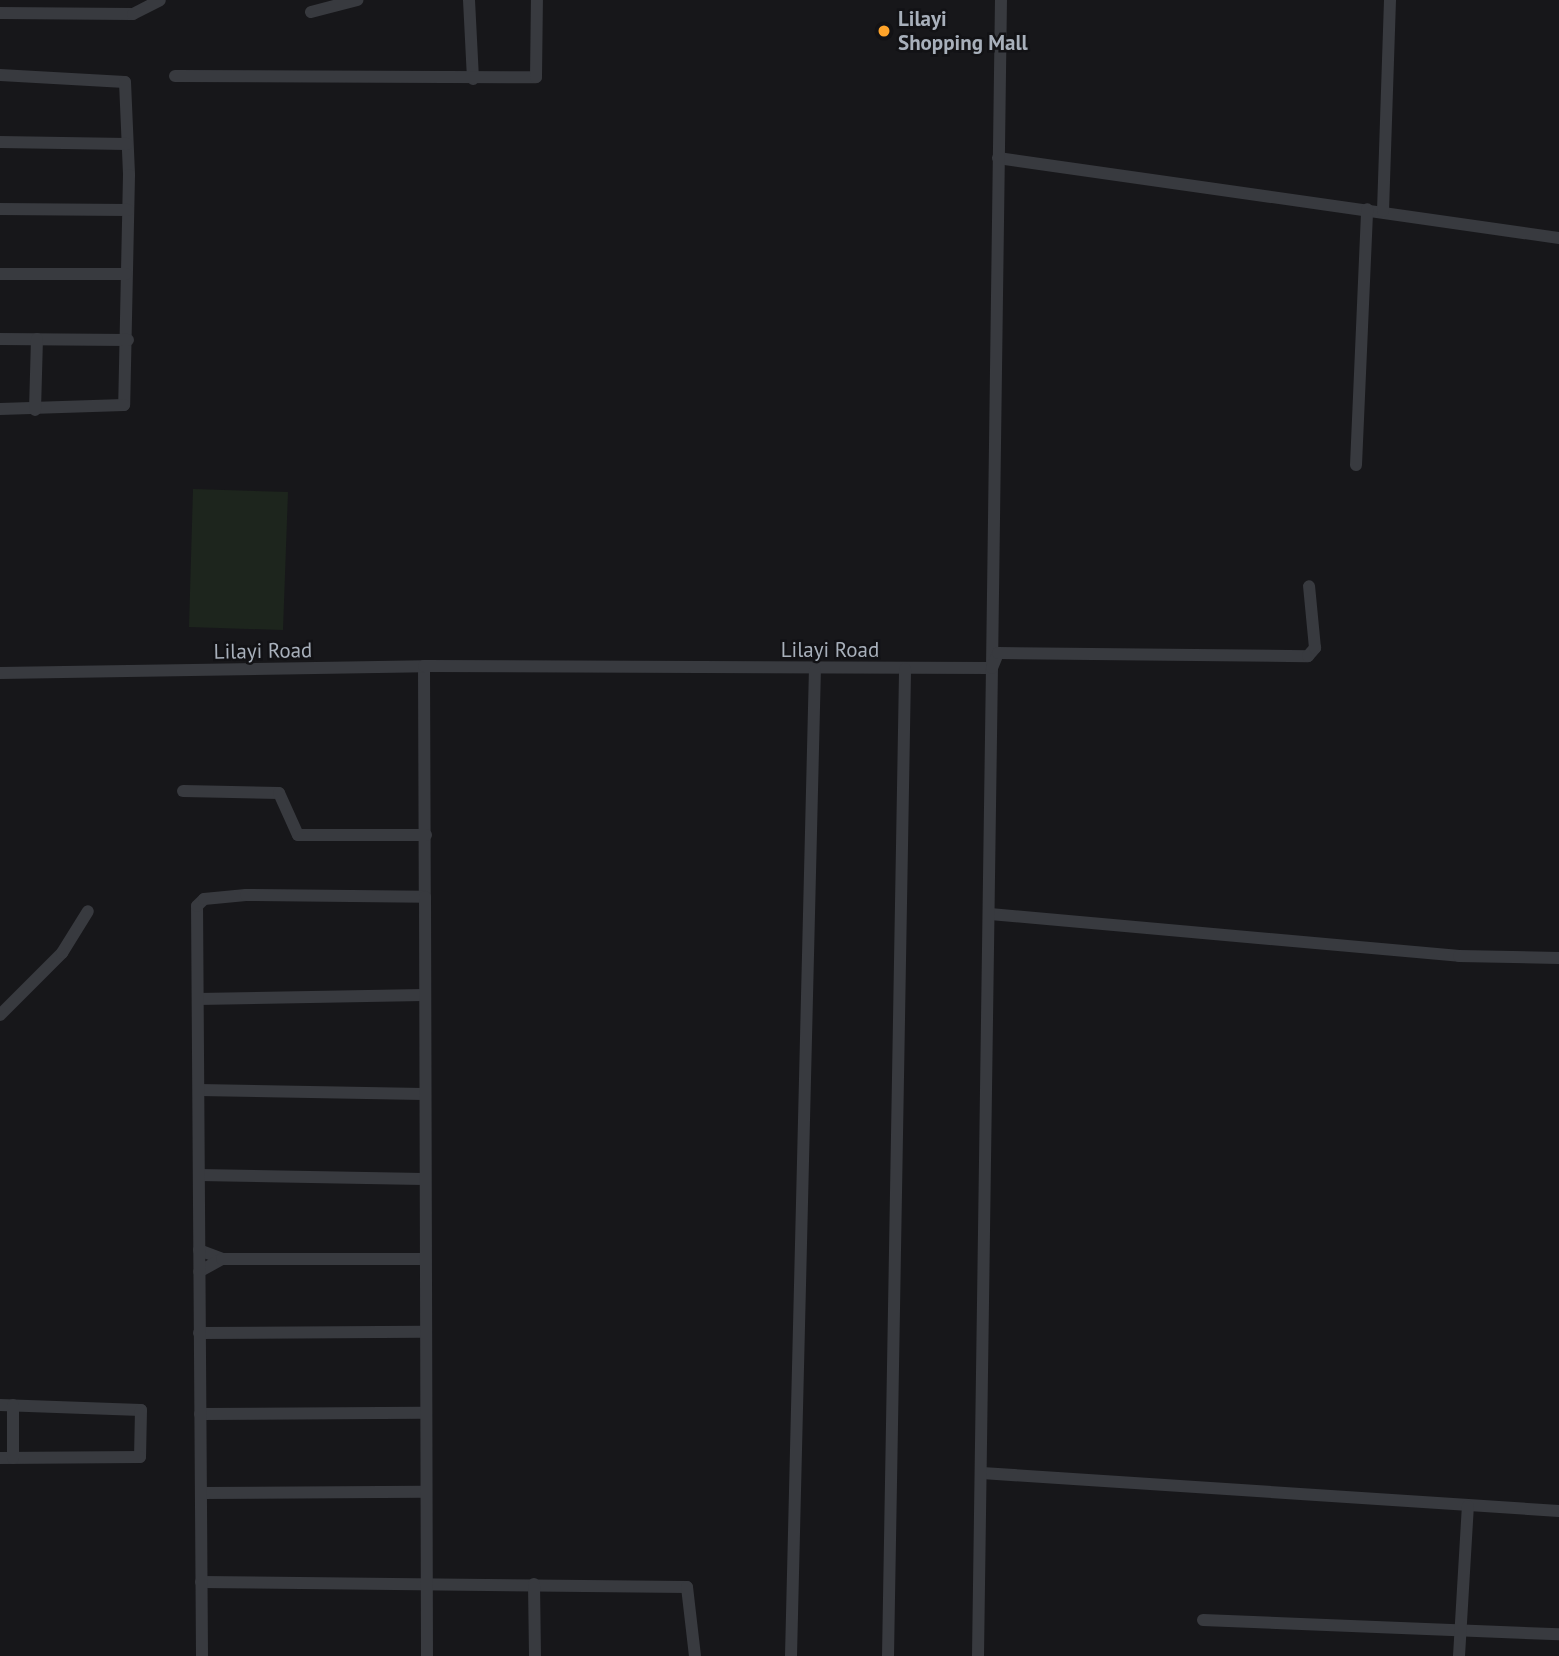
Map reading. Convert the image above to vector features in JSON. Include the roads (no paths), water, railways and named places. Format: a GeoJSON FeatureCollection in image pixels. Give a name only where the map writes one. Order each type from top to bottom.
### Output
{"type":"FeatureCollection","features":[{"type":"Feature","properties":{"kind":"street"},"geometry":{"type":"LineString","coordinates":[[0,13],[77,7],[133,14],[160,0]]}},
{"type":"Feature","properties":{"kind":"street"},"geometry":{"type":"LineString","coordinates":[[311,12],[357,0]]}},
{"type":"Feature","properties":{"kind":"street"},"geometry":{"type":"LineString","coordinates":[[469,0],[473,79]]}},
{"type":"Feature","properties":{"kind":"street"},"geometry":{"type":"LineString","coordinates":[[175,76],[473,79],[540,74],[537,0]]}},
{"type":"Feature","properties":{"kind":"street"},"geometry":{"type":"LineString","coordinates":[[978,1656],[1001,0]]}},
{"type":"Feature","properties":{"kind":"street"},"geometry":{"type":"LineString","coordinates":[[1382,211],[1390,0]]}},
{"type":"Feature","properties":{"kind":"street"},"geometry":{"type":"LineString","coordinates":[[0,75],[122,79],[128,210],[128,340],[124,405],[35,410],[0,409]]}},
{"type":"Feature","properties":{"kind":"street"},"geometry":{"type":"LineString","coordinates":[[0,142],[127,144]]}},
{"type":"Feature","properties":{"kind":"street"},"geometry":{"type":"LineString","coordinates":[[999,158],[1559,238]]}},
{"type":"Feature","properties":{"kind":"street"},"geometry":{"type":"LineString","coordinates":[[0,209],[128,210]]}},
{"type":"Feature","properties":{"kind":"street"},"geometry":{"type":"LineString","coordinates":[[1356,465],[1367,209]]}},
{"type":"Feature","properties":{"kind":"street"},"geometry":{"type":"LineString","coordinates":[[0,274],[126,274]]}},
{"type":"Feature","properties":{"kind":"street"},"geometry":{"type":"LineString","coordinates":[[0,339],[128,340]]}},
{"type":"Feature","properties":{"kind":"street"},"geometry":{"type":"LineString","coordinates":[[35,410],[37,340]]}},
{"type":"Feature","properties":{"kind":"street"},"geometry":{"type":"LineString","coordinates":[[992,668],[998,653],[1308,656],[1315,648],[1309,586]]}},
{"type":"Feature","properties":{"kind":"street"},"geometry":{"type":"LineString","coordinates":[[424,666],[426,835],[423,1332],[427,1656]]}},
{"type":"Feature","properties":{"kind":"street","name":"Lilayi Road"},"geometry":{"type":"LineString","coordinates":[[0,673],[424,666],[815,670],[992,668]]}},
{"type":"Feature","properties":{"kind":"street"},"geometry":{"type":"LineString","coordinates":[[888,1656],[905,669]]}},
{"type":"Feature","properties":{"kind":"street"},"geometry":{"type":"LineString","coordinates":[[791,1656],[815,670]]}},
{"type":"Feature","properties":{"kind":"street"},"geometry":{"type":"LineString","coordinates":[[183,791],[279,793],[298,835],[426,835]]}},
{"type":"Feature","properties":{"kind":"street"},"geometry":{"type":"LineString","coordinates":[[202,1656],[197,906],[204,899],[425,897]]}},
{"type":"Feature","properties":{"kind":"street"},"geometry":{"type":"LineString","coordinates":[[0,1016],[62,953],[88,911]]}},
{"type":"Feature","properties":{"kind":"street"},"geometry":{"type":"LineString","coordinates":[[990,914],[1459,956],[1559,958]]}},
{"type":"Feature","properties":{"kind":"street"},"geometry":{"type":"LineString","coordinates":[[198,999],[424,995]]}},
{"type":"Feature","properties":{"kind":"street"},"geometry":{"type":"LineString","coordinates":[[199,1090],[423,1094]]}},
{"type":"Feature","properties":{"kind":"street"},"geometry":{"type":"LineString","coordinates":[[199,1175],[423,1179]]}},
{"type":"Feature","properties":{"kind":"street"},"geometry":{"type":"LineString","coordinates":[[199,1250],[222,1259],[423,1259]]}},
{"type":"Feature","properties":{"kind":"street"},"geometry":{"type":"LineString","coordinates":[[199,1272],[222,1259]]}},
{"type":"Feature","properties":{"kind":"street"},"geometry":{"type":"LineString","coordinates":[[199,1333],[423,1332]]}},
{"type":"Feature","properties":{"kind":"street"},"geometry":{"type":"LineString","coordinates":[[7,1405],[141,1410],[140,1457],[7,1458],[7,1405]]}},
{"type":"Feature","properties":{"kind":"street"},"geometry":{"type":"LineString","coordinates":[[200,1414],[424,1413]]}},
{"type":"Feature","properties":{"kind":"street"},"geometry":{"type":"LineString","coordinates":[[982,1473],[1559,1511]]}},
{"type":"Feature","properties":{"kind":"street"},"geometry":{"type":"LineString","coordinates":[[201,1493],[424,1492]]}},
{"type":"Feature","properties":{"kind":"street"},"geometry":{"type":"LineString","coordinates":[[1459,1656],[1468,1506]]}},
{"type":"Feature","properties":{"kind":"street"},"geometry":{"type":"LineString","coordinates":[[201,1582],[426,1582],[687,1587],[695,1656]]}},
{"type":"Feature","properties":{"kind":"street"},"geometry":{"type":"LineString","coordinates":[[534,1584],[534,1656]]}},
{"type":"Feature","properties":{"kind":"street"},"geometry":{"type":"LineString","coordinates":[[1203,1620],[1559,1634]]}},
{"type":"Feature","properties":{"kind":"place","name":"Lilayi Shopping Mall"},"geometry":{"type":"Point","coordinates":[884,31]}}]}
